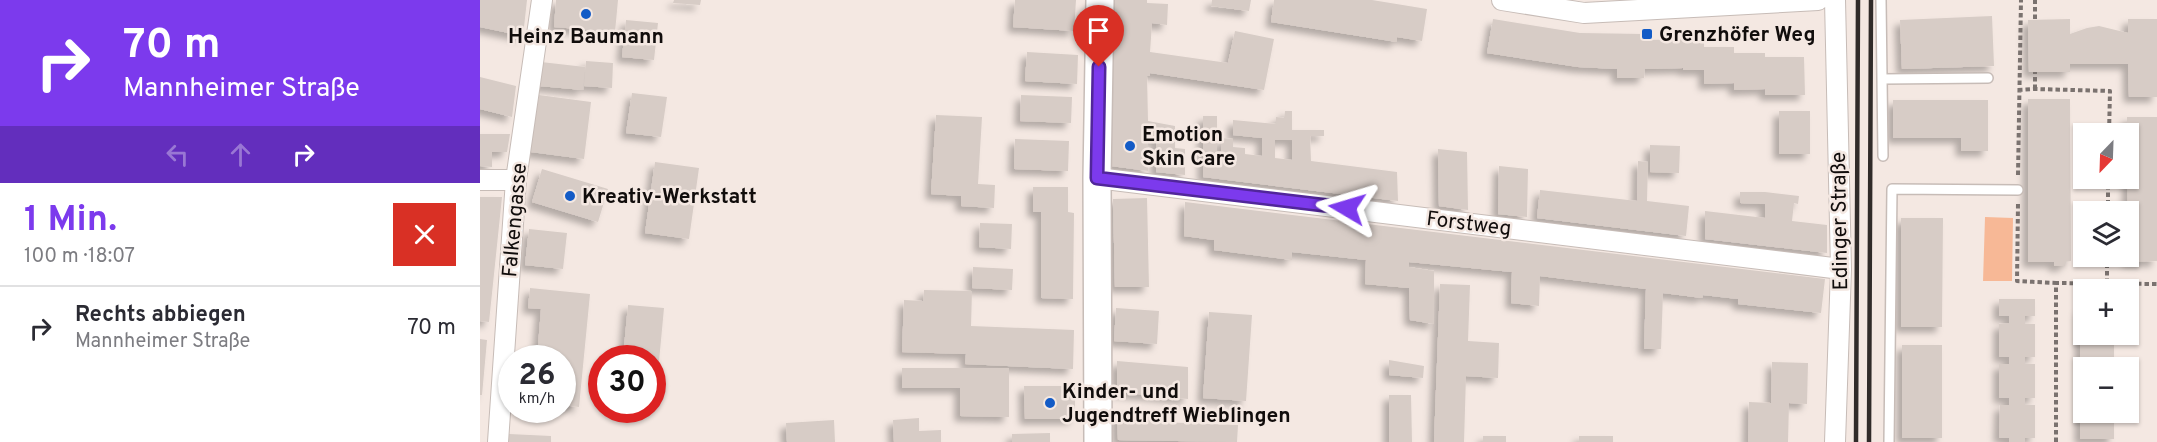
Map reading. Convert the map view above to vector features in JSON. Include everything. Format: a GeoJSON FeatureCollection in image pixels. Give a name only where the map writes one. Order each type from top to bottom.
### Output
{"type":"FeatureCollection","features":[{"type":"Feature","properties":{"kind":"street","name":"Falkengasse"},"geometry":{"type":"LineString","coordinates":[[498,442],[516,180],[542,0]]}},
{"type":"Feature","properties":{"kind":"street"},"geometry":{"type":"LineString","coordinates":[[1098,442],[1097,178],[1100,0]]}},
{"type":"Feature","properties":{"kind":"street"},"geometry":{"type":"LineString","coordinates":[[1502,0],[1584,13],[1609,6],[1818,0]]}},
{"type":"Feature","properties":{"kind":"street","name":"Edinger Straße"},"geometry":{"type":"LineString","coordinates":[[1835,0],[1841,269],[1835,442]]}},
{"type":"Feature","properties":{"kind":"street","name":"Forstweg"},"geometry":{"type":"LineString","coordinates":[[1097,178],[1841,269]]}},
{"type":"Feature","properties":{"kind":"street"},"geometry":{"type":"LineString","coordinates":[[480,180],[516,180]]}},
{"type":"Feature","properties":{"kind":"lane"},"geometry":{"type":"LineString","coordinates":[[1881,0],[1883,156]]}},
{"type":"Feature","properties":{"kind":"lane"},"geometry":{"type":"LineString","coordinates":[[1883,79],[1988,78]]}},
{"type":"Feature","properties":{"kind":"lane"},"geometry":{"type":"LineString","coordinates":[[1888,442],[1892,189],[2018,190]]}},
{"type":"Feature","properties":{"kind":"path"},"geometry":{"type":"LineString","coordinates":[[2021,0],[2017,281],[2073,283]]}},
{"type":"Feature","properties":{"kind":"path"},"geometry":{"type":"LineString","coordinates":[[2035,0],[2035,20]]}},
{"type":"Feature","properties":{"kind":"path"},"geometry":{"type":"LineString","coordinates":[[2035,89],[2036,72]]}},
{"type":"Feature","properties":{"kind":"path"},"geometry":{"type":"LineString","coordinates":[[2019,90],[2110,91],[2109,123]]}},
{"type":"Feature","properties":{"kind":"path"},"geometry":{"type":"LineString","coordinates":[[2056,283],[2056,442]]}},
{"type":"Feature","properties":{"kind":"path"},"geometry":{"type":"LineString","coordinates":[[2139,284],[2157,284]]}},
{"type":"Feature","properties":{"kind":"shaded area"},"geometry":{"type":"Polygon","coordinates":[[[1985,217],[2013,218],[2012,281],[1983,281],[1985,217]]]}},
{"type":"Feature","properties":{"kind":"building"},"geometry":{"type":"Polygon","coordinates":[[[480,0],[527,0],[523,36],[480,27],[480,0]]]}},
{"type":"Feature","properties":{"kind":"building","name":"Heinz Baumann"},"geometry":{"type":"Polygon","coordinates":[[[556,0],[618,0],[615,32],[554,27],[556,0]]]}},
{"type":"Feature","properties":{"kind":"building"},"geometry":{"type":"Polygon","coordinates":[[[674,0],[701,0],[700,5],[673,3],[674,0]]]}},
{"type":"Feature","properties":{"kind":"building"},"geometry":{"type":"Polygon","coordinates":[[[1015,0],[1076,0],[1074,31],[1013,27],[1015,0]]]}},
{"type":"Feature","properties":{"kind":"building"},"geometry":{"type":"Polygon","coordinates":[[[1113,0],[1147,0],[1147,3],[1168,4],[1167,25],[1152,23],[1150,52],[1228,63],[1235,31],[1274,39],[1264,90],[1150,73],[1150,76],[1147,76],[1148,121],[1175,126],[1175,148],[1185,149],[1185,175],[1156,172],[1156,139],[1148,139],[1148,171],[1111,166],[1113,0]]]}},
{"type":"Feature","properties":{"kind":"building"},"geometry":{"type":"Polygon","coordinates":[[[1212,0],[1251,0],[1249,11],[1211,6],[1212,0]]]}},
{"type":"Feature","properties":{"kind":"building"},"geometry":{"type":"Polygon","coordinates":[[[1274,0],[1372,0],[1427,9],[1422,41],[1397,37],[1397,42],[1271,22],[1274,0]]]}},
{"type":"Feature","properties":{"kind":"building"},"geometry":{"type":"Polygon","coordinates":[[[1992,16],[1994,66],[1902,69],[1900,20],[1992,16]]]}},
{"type":"Feature","properties":{"kind":"building"},"geometry":{"type":"Polygon","coordinates":[[[1493,19],[1580,33],[1644,34],[1643,40],[1704,39],[1704,47],[1734,47],[1734,53],[1765,53],[1765,57],[1804,57],[1805,95],[1765,95],[1765,89],[1734,90],[1734,83],[1704,84],[1704,70],[1645,69],[1644,78],[1617,78],[1617,69],[1578,67],[1487,53],[1493,19]]]}},
{"type":"Feature","properties":{"kind":"building"},"geometry":{"type":"Polygon","coordinates":[[[2070,19],[2070,34],[2099,26],[2128,33],[2128,19],[2157,19],[2157,97],[2129,97],[2128,64],[2070,64],[2070,72],[2029,72],[2028,20],[2070,19]]]}},
{"type":"Feature","properties":{"kind":"building"},"geometry":{"type":"Polygon","coordinates":[[[626,20],[658,23],[654,60],[622,57],[626,20]]]}},
{"type":"Feature","properties":{"kind":"building"},"geometry":{"type":"Polygon","coordinates":[[[1027,52],[1078,55],[1077,84],[1025,81],[1027,52]]]}},
{"type":"Feature","properties":{"kind":"building"},"geometry":{"type":"Polygon","coordinates":[[[586,61],[613,63],[612,88],[584,86],[586,61]]]}},
{"type":"Feature","properties":{"kind":"building"},"geometry":{"type":"Polygon","coordinates":[[[541,62],[585,67],[583,90],[539,86],[541,62]]]}},
{"type":"Feature","properties":{"kind":"building"},"geometry":{"type":"Polygon","coordinates":[[[480,77],[516,86],[512,117],[480,109],[480,77]]]}},
{"type":"Feature","properties":{"kind":"building"},"geometry":{"type":"Polygon","coordinates":[[[632,93],[667,97],[661,137],[626,133],[632,93]]]}},
{"type":"Feature","properties":{"kind":"building"},"geometry":{"type":"Polygon","coordinates":[[[539,95],[591,102],[584,159],[531,152],[539,95]]]}},
{"type":"Feature","properties":{"kind":"building"},"geometry":{"type":"Polygon","coordinates":[[[1021,95],[1072,97],[1071,123],[1020,121],[1021,95]]]}},
{"type":"Feature","properties":{"kind":"building"},"geometry":{"type":"Polygon","coordinates":[[[2028,99],[2070,99],[2071,261],[2065,262],[2065,266],[2054,266],[2054,262],[2028,262],[2028,99]]]}},
{"type":"Feature","properties":{"kind":"building"},"geometry":{"type":"Polygon","coordinates":[[[1893,100],[1988,100],[1988,151],[1961,151],[1961,138],[1893,138],[1893,100]]]}},
{"type":"Feature","properties":{"kind":"building"},"geometry":{"type":"Polygon","coordinates":[[[1285,111],[1292,111],[1292,130],[1324,130],[1324,136],[1310,136],[1311,161],[1397,172],[1398,201],[1203,177],[1203,116],[1217,116],[1217,151],[1221,151],[1221,138],[1233,139],[1233,147],[1245,148],[1245,154],[1262,156],[1262,138],[1233,135],[1233,120],[1276,124],[1276,117],[1284,118],[1285,111]],[[1275,140],[1275,158],[1292,160],[1292,140],[1275,140]]]}},
{"type":"Feature","properties":{"kind":"building"},"geometry":{"type":"Polygon","coordinates":[[[1779,111],[1810,111],[1810,154],[1779,154],[1779,111]]]}},
{"type":"Feature","properties":{"kind":"building"},"geometry":{"type":"Polygon","coordinates":[[[936,115],[982,117],[978,184],[995,185],[994,208],[961,206],[961,196],[931,194],[936,115]]]}},
{"type":"Feature","properties":{"kind":"building"},"geometry":{"type":"Polygon","coordinates":[[[2127,117],[2157,117],[2157,261],[2139,262],[2139,201],[2128,201],[2127,189],[2139,189],[2139,123],[2127,123],[2127,117]]]}},
{"type":"Feature","properties":{"kind":"building"},"geometry":{"type":"Polygon","coordinates":[[[480,134],[510,134],[507,152],[492,152],[492,167],[480,166],[480,134]]]}},
{"type":"Feature","properties":{"kind":"building"},"geometry":{"type":"Polygon","coordinates":[[[1015,139],[1069,141],[1068,171],[1014,169],[1015,139]]]}},
{"type":"Feature","properties":{"kind":"building"},"geometry":{"type":"Polygon","coordinates":[[[1650,145],[1680,146],[1679,173],[1650,172],[1650,145]]]}},
{"type":"Feature","properties":{"kind":"building"},"geometry":{"type":"Polygon","coordinates":[[[1438,149],[1467,152],[1468,210],[1439,206],[1438,149]]]}},
{"type":"Feature","properties":{"kind":"building"},"geometry":{"type":"Polygon","coordinates":[[[1638,161],[1648,162],[1647,201],[1689,206],[1686,236],[1537,218],[1540,190],[1637,201],[1638,161]]]}},
{"type":"Feature","properties":{"kind":"building"},"geometry":{"type":"Polygon","coordinates":[[[655,162],[699,168],[689,239],[645,233],[655,162]]]}},
{"type":"Feature","properties":{"kind":"building"},"geometry":{"type":"Polygon","coordinates":[[[1499,166],[1528,169],[1527,217],[1498,214],[1499,166]]]}},
{"type":"Feature","properties":{"kind":"building","name":"Kreativ-Werkstatt"},"geometry":{"type":"Polygon","coordinates":[[[542,169],[608,189],[598,222],[532,202],[542,169]]]}},
{"type":"Feature","properties":{"kind":"building"},"geometry":{"type":"Polygon","coordinates":[[[1033,187],[1068,187],[1068,212],[1074,213],[1073,299],[1041,298],[1041,212],[1033,212],[1033,187]]]}},
{"type":"Feature","properties":{"kind":"building"},"geometry":{"type":"Polygon","coordinates":[[[1740,192],[1799,196],[1798,204],[1794,203],[1792,221],[1827,225],[1827,253],[1705,239],[1705,211],[1765,218],[1765,204],[1740,203],[1740,192]]]}},
{"type":"Feature","properties":{"kind":"building"},"geometry":{"type":"Polygon","coordinates":[[[480,197],[502,197],[489,322],[480,321],[480,197]]]}},
{"type":"Feature","properties":{"kind":"building"},"geometry":{"type":"Polygon","coordinates":[[[1147,198],[1149,287],[1115,287],[1113,199],[1147,198]]]}},
{"type":"Feature","properties":{"kind":"building"},"geometry":{"type":"Polygon","coordinates":[[[1185,202],[1825,279],[1821,313],[1738,304],[1738,299],[1703,295],[1702,298],[1663,293],[1661,349],[1644,349],[1646,289],[1540,276],[1539,306],[1511,303],[1512,272],[1409,262],[1409,267],[1434,271],[1434,324],[1410,320],[1409,288],[1365,284],[1366,260],[1292,252],[1292,260],[1214,250],[1214,240],[1184,236],[1185,202]]]}},
{"type":"Feature","properties":{"kind":"building"},"geometry":{"type":"Polygon","coordinates":[[[1901,218],[1943,218],[1942,327],[1901,327],[1901,218]]]}},
{"type":"Feature","properties":{"kind":"building"},"geometry":{"type":"Polygon","coordinates":[[[980,223],[1012,224],[1011,249],[979,247],[980,223]]]}},
{"type":"Feature","properties":{"kind":"building"},"geometry":{"type":"Polygon","coordinates":[[[529,229],[567,233],[563,269],[525,265],[529,229]]]}},
{"type":"Feature","properties":{"kind":"building"},"geometry":{"type":"Polygon","coordinates":[[[973,267],[1013,269],[1012,290],[972,288],[973,267]]]}},
{"type":"Feature","properties":{"kind":"building"},"geometry":{"type":"Polygon","coordinates":[[[1440,284],[1470,285],[1468,341],[1499,343],[1498,378],[1466,376],[1464,442],[1434,442],[1440,284]]]}},
{"type":"Feature","properties":{"kind":"building"},"geometry":{"type":"Polygon","coordinates":[[[530,288],[590,294],[579,407],[576,407],[576,345],[538,345],[541,309],[528,308],[530,288]]]}},
{"type":"Feature","properties":{"kind":"building"},"geometry":{"type":"Polygon","coordinates":[[[924,290],[972,291],[971,326],[1074,330],[1073,369],[965,364],[966,354],[902,352],[904,300],[923,301],[924,290]]]}},
{"type":"Feature","properties":{"kind":"building"},"geometry":{"type":"Polygon","coordinates":[[[1999,299],[2035,299],[2035,316],[2025,316],[2025,324],[2035,324],[2035,357],[2025,357],[2025,364],[2035,364],[2035,398],[2025,398],[2025,405],[2035,405],[2035,438],[2025,438],[2025,442],[2009,442],[2009,438],[1999,438],[2000,405],[2009,405],[2009,398],[1999,398],[1999,364],[2009,364],[2009,357],[1999,357],[1999,324],[2009,323],[2009,316],[1999,316],[1999,299]]]}},
{"type":"Feature","properties":{"kind":"building"},"geometry":{"type":"Polygon","coordinates":[[[628,305],[664,308],[661,345],[624,345],[628,305]]]}},
{"type":"Feature","properties":{"kind":"building"},"geometry":{"type":"Polygon","coordinates":[[[1116,308],[1159,311],[1157,344],[1114,341],[1116,308]]]}},
{"type":"Feature","properties":{"kind":"building"},"geometry":{"type":"Polygon","coordinates":[[[1209,312],[1252,315],[1246,401],[1203,398],[1209,312]]]}},
{"type":"Feature","properties":{"kind":"building"},"geometry":{"type":"Polygon","coordinates":[[[480,339],[487,340],[482,395],[480,395],[480,339]]]}},
{"type":"Feature","properties":{"kind":"building"},"geometry":{"type":"Polygon","coordinates":[[[1902,345],[1942,345],[1942,438],[1902,438],[1902,345]]]}},
{"type":"Feature","properties":{"kind":"building"},"geometry":{"type":"Polygon","coordinates":[[[2080,345],[2114,345],[2114,357],[2080,357],[2080,345]]]}},
{"type":"Feature","properties":{"kind":"building"},"geometry":{"type":"Polygon","coordinates":[[[1389,360],[1424,366],[1423,378],[1389,375],[1389,360]]]}},
{"type":"Feature","properties":{"kind":"building"},"geometry":{"type":"Polygon","coordinates":[[[1117,361],[1188,367],[1188,399],[1117,392],[1117,361]]]}},
{"type":"Feature","properties":{"kind":"building"},"geometry":{"type":"Polygon","coordinates":[[[1772,362],[1808,363],[1807,404],[1789,403],[1788,442],[1748,442],[1749,402],[1771,403],[1772,362]]]}},
{"type":"Feature","properties":{"kind":"building"},"geometry":{"type":"Polygon","coordinates":[[[902,368],[1009,368],[1009,417],[960,416],[960,388],[902,388],[902,368]]]}},
{"type":"Feature","properties":{"kind":"building","name":"Kinder- und Jugendtreff Wieblingen"},"geometry":{"type":"Polygon","coordinates":[[[1024,386],[1075,386],[1075,419],[1025,419],[1024,386]]]}},
{"type":"Feature","properties":{"kind":"building"},"geometry":{"type":"Polygon","coordinates":[[[1389,395],[1411,395],[1412,442],[1389,442],[1389,395]]]}},
{"type":"Feature","properties":{"kind":"building"},"geometry":{"type":"Polygon","coordinates":[[[1159,410],[1159,422],[1238,425],[1237,442],[1118,440],[1117,411],[1159,410]]]}},
{"type":"Feature","properties":{"kind":"building"},"geometry":{"type":"Polygon","coordinates":[[[919,418],[919,431],[941,430],[941,442],[894,442],[893,420],[919,418]]]}},
{"type":"Feature","properties":{"kind":"building"},"geometry":{"type":"Polygon","coordinates":[[[834,420],[835,442],[787,442],[786,423],[834,420]]]}},
{"type":"Feature","properties":{"kind":"building"},"geometry":{"type":"Polygon","coordinates":[[[2080,423],[2114,423],[2114,439],[2080,439],[2080,423]]]}},
{"type":"Feature","properties":{"kind":"building"},"geometry":{"type":"Polygon","coordinates":[[[1050,433],[1050,442],[1012,442],[1012,434],[1050,433]]]}},
{"type":"Feature","properties":{"kind":"building"},"geometry":{"type":"Polygon","coordinates":[[[509,434],[551,436],[551,442],[508,442],[509,434]]]}},
{"type":"Feature","properties":{"kind":"building"},"geometry":{"type":"Polygon","coordinates":[[[1483,436],[1506,436],[1506,442],[1483,442],[1483,436]]]}},
{"type":"Feature","properties":{"kind":"building"},"geometry":{"type":"Polygon","coordinates":[[[1579,436],[1613,436],[1613,442],[1579,442],[1579,436]]]}},
{"type":"Feature","properties":{"kind":"railway"},"geometry":{"type":"LineString","coordinates":[[1856,442],[1858,0]]}},
{"type":"Feature","properties":{"kind":"railway"},"geometry":{"type":"LineString","coordinates":[[1869,442],[1871,0]]}},
{"type":"Feature","properties":{"kind":"place","name":"Heinz Baumann"},"geometry":{"type":"Point","coordinates":[586,14]}},
{"type":"Feature","properties":{"kind":"place","name":"Grenzhöfer Weg"},"geometry":{"type":"Point","coordinates":[1647,34]}},
{"type":"Feature","properties":{"kind":"place","name":"Emotion Skin Care"},"geometry":{"type":"Point","coordinates":[1130,146]}},
{"type":"Feature","properties":{"kind":"place","name":"Kreativ-Werkstatt"},"geometry":{"type":"Point","coordinates":[570,196]}},
{"type":"Feature","properties":{"kind":"place","name":"Kinder- und Jugendtreff Wieblingen"},"geometry":{"type":"Point","coordinates":[1050,403]}},
{"type":"Feature","properties":{"kind":"route"},"geometry":{"type":"LineString","coordinates":[[1099,67],[1097,178],[1347,208]]}}]}
